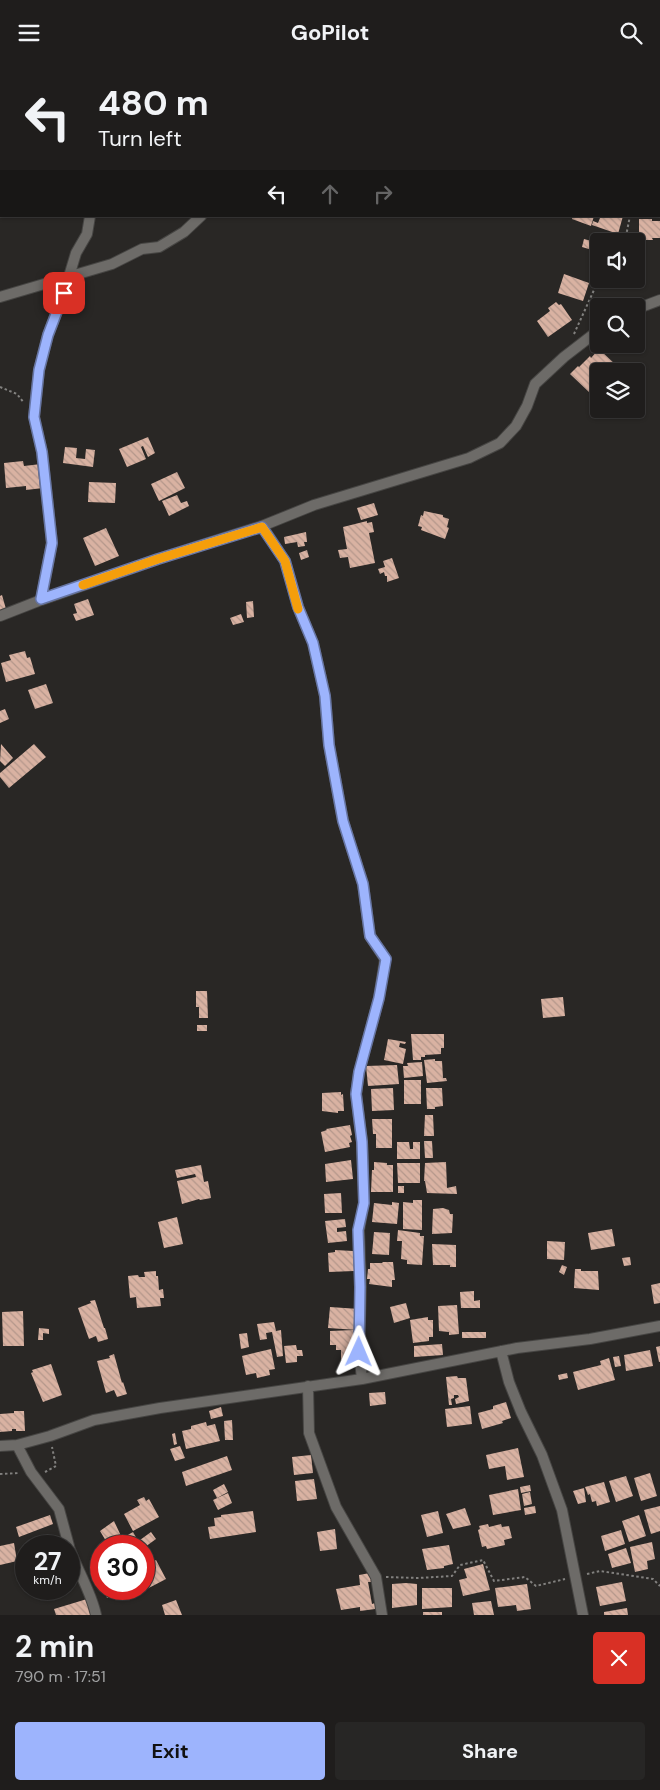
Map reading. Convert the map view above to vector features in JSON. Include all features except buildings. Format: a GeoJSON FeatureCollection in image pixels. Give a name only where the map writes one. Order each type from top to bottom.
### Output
{"type":"FeatureCollection","features":[{"type":"Feature","properties":{"kind":"street"},"geometry":{"type":"LineString","coordinates":[[41,599],[52,543],[42,452],[34,417],[39,370],[48,335],[64,293],[67,278],[76,253],[87,234],[90,217]]}},
{"type":"Feature","properties":{"kind":"street"},"geometry":{"type":"LineString","coordinates":[[0,297],[112,264],[142,249],[158,247],[184,233],[200,217]]}},
{"type":"Feature","properties":{"kind":"street"},"geometry":{"type":"LineString","coordinates":[[645,306],[660,300]]}},
{"type":"Feature","properties":{"kind":"street"},"geometry":{"type":"LineString","coordinates":[[0,616],[41,599],[158,559],[262,527],[314,505],[469,459],[500,443],[516,426],[528,406],[535,384],[564,357],[590,337]]}},
{"type":"Feature","properties":{"kind":"street"},"geometry":{"type":"LineString","coordinates":[[262,527],[285,561],[298,607],[313,643],[325,696],[329,745],[343,821],[363,884],[370,936],[386,959],[379,998],[359,1072],[356,1094],[362,1142],[364,1203],[358,1230],[360,1287],[359,1352],[362,1379]]}},
{"type":"Feature","properties":{"kind":"street"},"geometry":{"type":"LineString","coordinates":[[0,1446],[17,1445],[50,1436],[94,1420],[160,1408],[362,1379],[500,1351],[590,1339],[660,1326]]}},
{"type":"Feature","properties":{"kind":"street"},"geometry":{"type":"LineString","coordinates":[[500,1351],[509,1382],[542,1455],[562,1510],[583,1615]]}},
{"type":"Feature","properties":{"kind":"street"},"geometry":{"type":"LineString","coordinates":[[308,1386],[308,1433],[336,1507],[376,1577],[382,1615]]}},
{"type":"Feature","properties":{"kind":"street"},"geometry":{"type":"LineString","coordinates":[[17,1445],[31,1472],[60,1509],[66,1535]]}},
{"type":"Feature","properties":{"kind":"street"},"geometry":{"type":"LineString","coordinates":[[80,1576],[93,1603],[96,1615]]}},
{"type":"Feature","properties":{"kind":"path"},"geometry":{"type":"LineString","coordinates":[[627,233],[630,217]]}},
{"type":"Feature","properties":{"kind":"path"},"geometry":{"type":"LineString","coordinates":[[564,357],[596,288]]}},
{"type":"Feature","properties":{"kind":"path"},"geometry":{"type":"LineString","coordinates":[[0,387],[17,394],[34,417]]}},
{"type":"Feature","properties":{"kind":"path"},"geometry":{"type":"LineString","coordinates":[[376,1577],[418,1578],[452,1576],[460,1565],[483,1560],[494,1581],[525,1577],[536,1586],[600,1571],[653,1579],[660,1586]]}},
{"type":"Feature","properties":{"kind":"slow traffic"},"geometry":{"type":"LineString","coordinates":[[83,585],[158,559],[262,527],[285,561],[298,609]]}},
{"type":"Feature","properties":{"kind":"route"},"geometry":{"type":"LineString","coordinates":[[64,293],[48,335],[39,370],[34,417],[42,452],[52,543],[41,599],[158,559],[262,527],[285,561],[298,607],[313,643],[325,696],[329,745],[343,821],[363,884],[370,936],[386,959],[379,998],[359,1072],[356,1094],[362,1142],[364,1203],[358,1230],[360,1287],[359,1352]]}}]}
